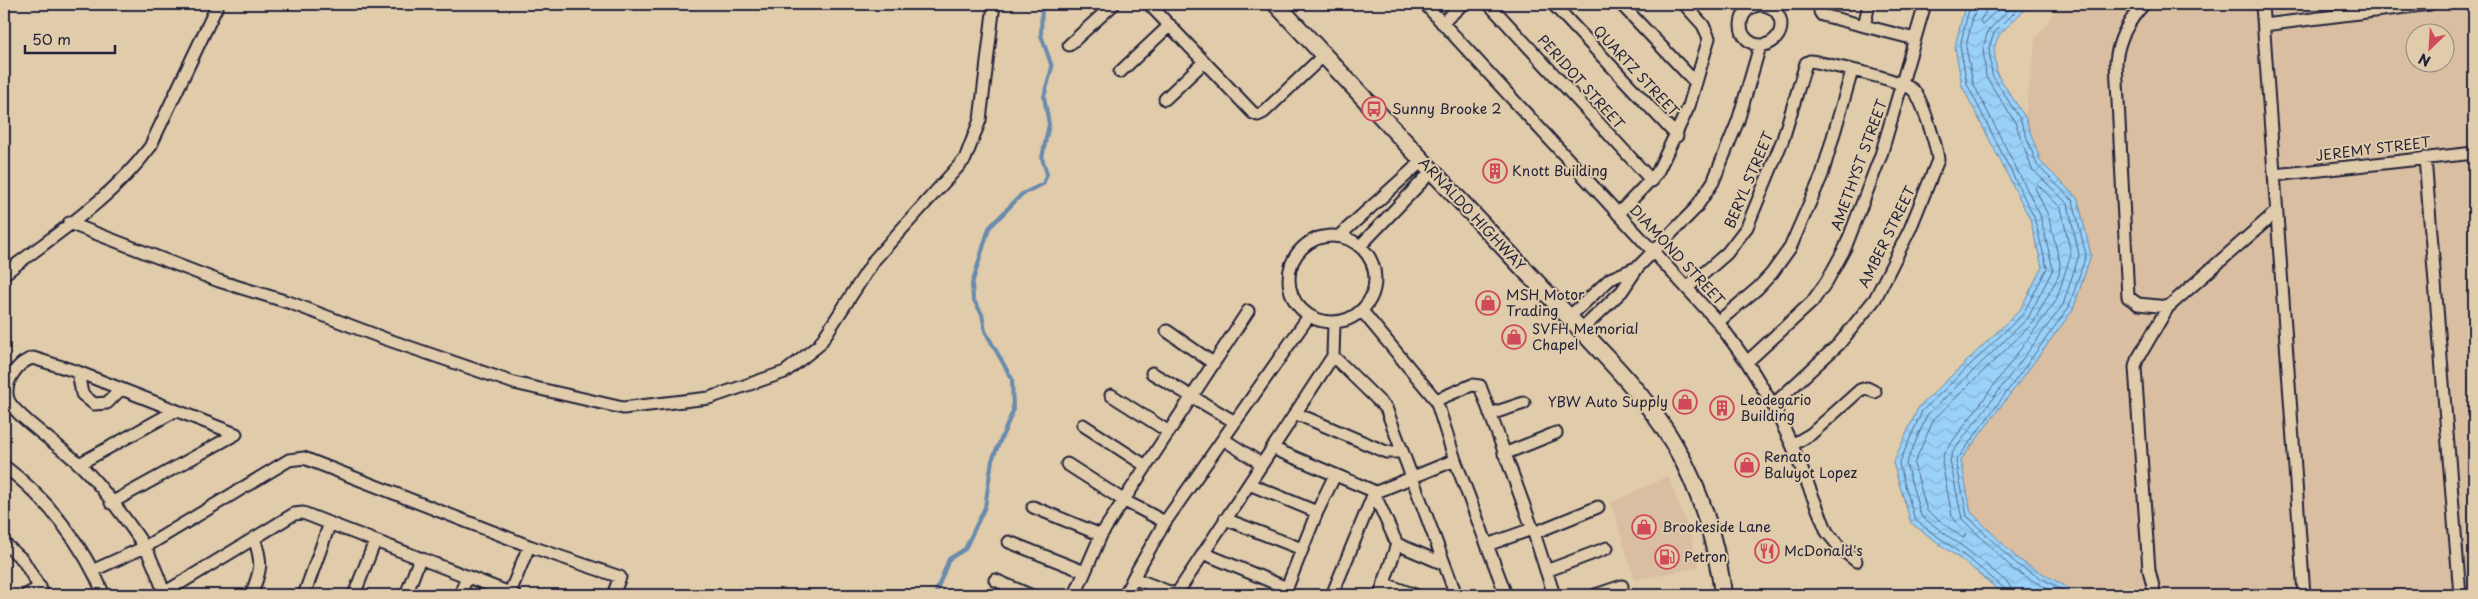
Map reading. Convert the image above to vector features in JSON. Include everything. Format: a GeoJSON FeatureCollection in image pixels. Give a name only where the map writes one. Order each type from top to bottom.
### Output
{"type":"FeatureCollection","features":[{"type":"Feature","properties":{"kind":"main road","name":"ARNALDO HIGHWAY"},"geometry":{"type":"LineString","coordinates":[[1276,4],[1625,377],[1655,415],[1681,454],[1708,517],[1723,595]]}},
{"type":"Feature","properties":{"kind":"street"},"geometry":{"type":"LineString","coordinates":[[4,274],[69,224],[120,182],[136,166],[150,148],[218,4]]}},
{"type":"Feature","properties":{"kind":"street"},"geometry":{"type":"LineString","coordinates":[[69,224],[219,281],[291,303],[383,338],[514,383],[623,408],[709,398],[785,372],[819,345],[875,259],[965,159],[980,120],[994,4]]}},
{"type":"Feature","properties":{"kind":"street"},"geometry":{"type":"LineString","coordinates":[[1069,45],[1114,4]]}},
{"type":"Feature","properties":{"kind":"street"},"geometry":{"type":"LineString","coordinates":[[1149,4],[1247,109],[1258,114],[1264,112],[1324,56]]}},
{"type":"Feature","properties":{"kind":"street","name":"DIAMOND STREET"},"geometry":{"type":"LineString","coordinates":[[1424,4],[1718,322],[1747,362],[1773,405],[1792,444],[1827,532],[1856,561]]}},
{"type":"Feature","properties":{"kind":"street"},"geometry":{"type":"LineString","coordinates":[[1442,23],[1463,4]]}},
{"type":"Feature","properties":{"kind":"street","name":"PERIDOT STREET"},"geometry":{"type":"LineString","coordinates":[[1489,4],[1652,181]]}},
{"type":"Feature","properties":{"kind":"street","name":"QUARTZ STREET"},"geometry":{"type":"LineString","coordinates":[[1553,4],[1677,136]]}},
{"type":"Feature","properties":{"kind":"street"},"geometry":{"type":"LineString","coordinates":[[1621,4],[1696,83]]}},
{"type":"Feature","properties":{"kind":"street"},"geometry":{"type":"LineString","coordinates":[[1618,214],[1652,181],[1677,136],[1696,83],[1709,38],[1703,24],[1684,4]]}},
{"type":"Feature","properties":{"kind":"street"},"geometry":{"type":"LineString","coordinates":[[1864,26],[1869,4]]}},
{"type":"Feature","properties":{"kind":"street","name":"AMETHYST STREET"},"geometry":{"type":"LineString","coordinates":[[1747,362],[1812,302],[1827,281],[1845,248],[1875,173],[1903,85],[1925,4]]}},
{"type":"Feature","properties":{"kind":"street"},"geometry":{"type":"LineString","coordinates":[[2144,4],[2126,28],[2120,41],[2116,62],[2128,297],[2138,304],[2168,307]]}},
{"type":"Feature","properties":{"kind":"street"},"geometry":{"type":"LineString","coordinates":[[2262,4],[2304,595]]}},
{"type":"Feature","properties":{"kind":"street"},"geometry":{"type":"LineString","coordinates":[[2264,25],[2430,4]]}},
{"type":"Feature","properties":{"kind":"street"},"geometry":{"type":"LineString","coordinates":[[1760,5],[1778,12],[1782,25],[1778,38],[1767,45],[1760,46],[1747,40],[1741,28],[1744,14],[1760,5]]}},
{"type":"Feature","properties":{"kind":"street"},"geometry":{"type":"LineString","coordinates":[[1820,8],[1822,15],[1915,39]]}},
{"type":"Feature","properties":{"kind":"street"},"geometry":{"type":"LineString","coordinates":[[1120,72],[1170,25]]}},
{"type":"Feature","properties":{"kind":"street"},"geometry":{"type":"LineString","coordinates":[[1581,330],[1622,291],[1638,267],[1695,209],[1713,182],[1738,121],[1760,46]]}},
{"type":"Feature","properties":{"kind":"street","name":"BERYL STREET"},"geometry":{"type":"LineString","coordinates":[[1687,288],[1727,254],[1748,227],[1783,139],[1806,63],[1810,61],[1817,62],[1852,71]]}},
{"type":"Feature","properties":{"kind":"street"},"geometry":{"type":"LineString","coordinates":[[1164,99],[1204,62]]}},
{"type":"Feature","properties":{"kind":"street"},"geometry":{"type":"LineString","coordinates":[[1718,322],[1758,288],[1772,273],[1790,248],[1822,175],[1852,71],[1903,85]]}},
{"type":"Feature","properties":{"kind":"street","name":"AMBER STREET"},"geometry":{"type":"LineString","coordinates":[[1773,405],[1839,344],[1875,299],[1885,282],[1935,171],[1938,160],[1937,149],[1916,92],[1903,85]]}},
{"type":"Feature","properties":{"kind":"street","name":"JEREMY STREET"},"geometry":{"type":"LineString","coordinates":[[2275,175],[2474,153]]}},
{"type":"Feature","properties":{"kind":"street"},"geometry":{"type":"LineString","coordinates":[[2425,158],[2460,595]]}},
{"type":"Feature","properties":{"kind":"street"},"geometry":{"type":"LineString","coordinates":[[1339,236],[1427,166]]}},
{"type":"Feature","properties":{"kind":"street"},"geometry":{"type":"LineString","coordinates":[[1361,245],[1427,166]]}},
{"type":"Feature","properties":{"kind":"street"},"geometry":{"type":"LineString","coordinates":[[2155,595],[2150,570],[2135,367],[2142,349],[2168,307],[2276,212]]}},
{"type":"Feature","properties":{"kind":"street"},"geometry":{"type":"LineString","coordinates":[[1326,236],[1339,236],[1361,245],[1371,259],[1375,273],[1373,294],[1362,311],[1344,321],[1334,322],[1321,321],[1309,316],[1299,307],[1292,296],[1289,277],[1294,258],[1302,247],[1313,240],[1326,236]]}},
{"type":"Feature","properties":{"kind":"street"},"geometry":{"type":"LineString","coordinates":[[1568,317],[1610,279],[1638,267]]}},
{"type":"Feature","properties":{"kind":"street"},"geometry":{"type":"LineString","coordinates":[[1075,595],[1101,535],[1248,311]]}},
{"type":"Feature","properties":{"kind":"street"},"geometry":{"type":"LineString","coordinates":[[1362,311],[1436,400],[1455,460],[1506,595]]}},
{"type":"Feature","properties":{"kind":"street"},"geometry":{"type":"LineString","coordinates":[[1125,595],[1165,522],[1309,316]]}},
{"type":"Feature","properties":{"kind":"street"},"geometry":{"type":"LineString","coordinates":[[1133,578],[1176,595],[1333,356],[1334,322]]}},
{"type":"Feature","properties":{"kind":"street"},"geometry":{"type":"LineString","coordinates":[[1167,331],[1214,363]]}},
{"type":"Feature","properties":{"kind":"street"},"geometry":{"type":"LineString","coordinates":[[1333,356],[1386,408],[1456,595]]}},
{"type":"Feature","properties":{"kind":"street"},"geometry":{"type":"LineString","coordinates":[[111,503],[236,434],[78,372],[33,358],[27,360],[12,375],[7,392],[11,407],[79,464],[111,503],[145,547],[164,594],[294,514],[312,515],[511,595],[529,546]]}},
{"type":"Feature","properties":{"kind":"street"},"geometry":{"type":"LineString","coordinates":[[78,372],[82,394],[94,404],[107,403],[121,389]]}},
{"type":"Feature","properties":{"kind":"street"},"geometry":{"type":"LineString","coordinates":[[1152,373],[1235,422]]}},
{"type":"Feature","properties":{"kind":"street"},"geometry":{"type":"LineString","coordinates":[[1436,400],[1477,384],[1480,386],[1533,531],[1554,595]]}},
{"type":"Feature","properties":{"kind":"street"},"geometry":{"type":"LineString","coordinates":[[1792,444],[1811,434],[1860,390],[1867,388],[1874,392]]}},
{"type":"Feature","properties":{"kind":"street"},"geometry":{"type":"LineString","coordinates":[[1111,395],[1169,432]]}},
{"type":"Feature","properties":{"kind":"street"},"geometry":{"type":"LineString","coordinates":[[1490,414],[1524,403]]}},
{"type":"Feature","properties":{"kind":"street"},"geometry":{"type":"LineString","coordinates":[[79,464],[175,411]]}},
{"type":"Feature","properties":{"kind":"street"},"geometry":{"type":"LineString","coordinates":[[1295,413],[1386,452],[1402,452]]}},
{"type":"Feature","properties":{"kind":"street"},"geometry":{"type":"LineString","coordinates":[[1083,425],[1146,466]]}},
{"type":"Feature","properties":{"kind":"street"},"geometry":{"type":"LineString","coordinates":[[1504,454],[1556,433]]}},
{"type":"Feature","properties":{"kind":"street"},"geometry":{"type":"LineString","coordinates":[[1223,439],[1262,464]]}},
{"type":"Feature","properties":{"kind":"street"},"geometry":{"type":"LineString","coordinates":[[1272,448],[1371,490],[1374,493],[1397,544],[1380,595]]}},
{"type":"Feature","properties":{"kind":"street"},"geometry":{"type":"LineString","coordinates":[[94,570],[145,547],[289,460],[304,458],[529,546],[620,577],[613,595]]}},
{"type":"Feature","properties":{"kind":"street"},"geometry":{"type":"LineString","coordinates":[[1332,595],[1374,493],[1455,460]]}},
{"type":"Feature","properties":{"kind":"street"},"geometry":{"type":"LineString","coordinates":[[1066,464],[1123,500],[1165,522]]}},
{"type":"Feature","properties":{"kind":"street"},"geometry":{"type":"LineString","coordinates":[[4,466],[24,482],[56,518],[94,570],[104,595]]}},
{"type":"Feature","properties":{"kind":"street"},"geometry":{"type":"LineString","coordinates":[[1203,553],[1286,592],[1317,512],[1335,476]]}},
{"type":"Feature","properties":{"kind":"street"},"geometry":{"type":"LineString","coordinates":[[1249,484],[1317,512]]}},
{"type":"Feature","properties":{"kind":"street"},"geometry":{"type":"LineString","coordinates":[[1033,507],[1101,535]]}},
{"type":"Feature","properties":{"kind":"street"},"geometry":{"type":"LineString","coordinates":[[1487,545],[1598,508]]}},
{"type":"Feature","properties":{"kind":"street"},"geometry":{"type":"LineString","coordinates":[[1225,519],[1302,549]]}},
{"type":"Feature","properties":{"kind":"street"},"geometry":{"type":"LineString","coordinates":[[304,595],[330,523]]}},
{"type":"Feature","properties":{"kind":"street"},"geometry":{"type":"LineString","coordinates":[[251,595],[261,570],[261,559],[254,538]]}},
{"type":"Feature","properties":{"kind":"street"},"geometry":{"type":"LineString","coordinates":[[354,595],[375,541]]}},
{"type":"Feature","properties":{"kind":"street"},"geometry":{"type":"LineString","coordinates":[[1009,542],[1085,572]]}},
{"type":"Feature","properties":{"kind":"street"},"geometry":{"type":"LineString","coordinates":[[4,543],[23,560],[42,591],[26,595]]}},
{"type":"Feature","properties":{"kind":"street"},"geometry":{"type":"LineString","coordinates":[[1397,544],[1444,564]]}},
{"type":"Feature","properties":{"kind":"street"},"geometry":{"type":"LineString","coordinates":[[1546,570],[1606,548]]}},
{"type":"Feature","properties":{"kind":"street"},"geometry":{"type":"LineString","coordinates":[[406,595],[420,558]]}},
{"type":"Feature","properties":{"kind":"street"},"geometry":{"type":"LineString","coordinates":[[460,595],[467,577]]}},
{"type":"Feature","properties":{"kind":"street"},"geometry":{"type":"LineString","coordinates":[[994,580],[1030,595]]}},
{"type":"Feature","properties":{"kind":"street"},"geometry":{"type":"LineString","coordinates":[[1385,584],[1414,595]]}},
{"type":"Feature","properties":{"kind":"street"},"geometry":{"type":"LineString","coordinates":[[1595,595],[1622,586]]}},
{"type":"Feature","properties":{"kind":"shaded area"},"geometry":{"type":"Polygon","coordinates":[[[2060,4],[2474,4],[2474,595],[2081,595],[2019,560],[1971,512],[1961,460],[2039,356],[2078,199],[2041,162],[2025,117],[2036,39],[2060,4]]]}},
{"type":"Feature","properties":{"kind":"shaded area"},"geometry":{"type":"Polygon","coordinates":[[[1668,476],[1689,531],[1699,567],[1635,580],[1611,503],[1668,476]]]}},
{"type":"Feature","properties":{"kind":"shaded area"},"geometry":{"type":"Polygon","coordinates":[[[1808,590],[1813,595],[1752,595],[1808,590]]]}},
{"type":"Feature","properties":{"kind":"water"},"geometry":{"type":"Polygon","coordinates":[[[1971,4],[2030,4],[1999,35],[1994,48],[1997,74],[2025,117],[2041,162],[2078,199],[2091,255],[2073,310],[1961,460],[1971,512],[2019,560],[2081,595],[2004,595],[1971,567],[1911,523],[1893,463],[1918,408],[2020,310],[2042,267],[2030,219],[1962,86],[1955,47],[1964,9],[1971,4]]]}},
{"type":"Feature","properties":{"kind":"waterway"},"geometry":{"type":"LineString","coordinates":[[935,595],[949,559],[965,549],[985,507],[992,460],[1013,411],[1012,379],[985,331],[982,314],[973,299],[972,284],[989,228],[1022,194],[1043,184],[1047,174],[1042,158],[1049,124],[1044,97],[1052,67],[1041,35],[1042,4]]}},
{"type":"Feature","properties":{"kind":"place","name":"Sunny Brooke 2"},"geometry":{"type":"Point","coordinates":[1374,109]}},
{"type":"Feature","properties":{"kind":"place","name":"Knott Building"},"geometry":{"type":"Point","coordinates":[1495,171]}},
{"type":"Feature","properties":{"kind":"place","name":"MSH Motor Trading"},"geometry":{"type":"Point","coordinates":[1488,303]}},
{"type":"Feature","properties":{"kind":"place","name":"SVFH Memorial Chapel"},"geometry":{"type":"Point","coordinates":[1514,337]}},
{"type":"Feature","properties":{"kind":"place","name":"YBW Auto Supply"},"geometry":{"type":"Point","coordinates":[1685,402]}},
{"type":"Feature","properties":{"kind":"place","name":"Leodegario Building"},"geometry":{"type":"Point","coordinates":[1722,408]}},
{"type":"Feature","properties":{"kind":"place","name":"Renato Baluyot Lopez"},"geometry":{"type":"Point","coordinates":[1747,465]}},
{"type":"Feature","properties":{"kind":"place","name":"Brookeside Lane"},"geometry":{"type":"Point","coordinates":[1644,527]}},
{"type":"Feature","properties":{"kind":"place","name":"McDonald's"},"geometry":{"type":"Point","coordinates":[1767,551]}},
{"type":"Feature","properties":{"kind":"place","name":"Petron"},"geometry":{"type":"Point","coordinates":[1667,557]}}]}
